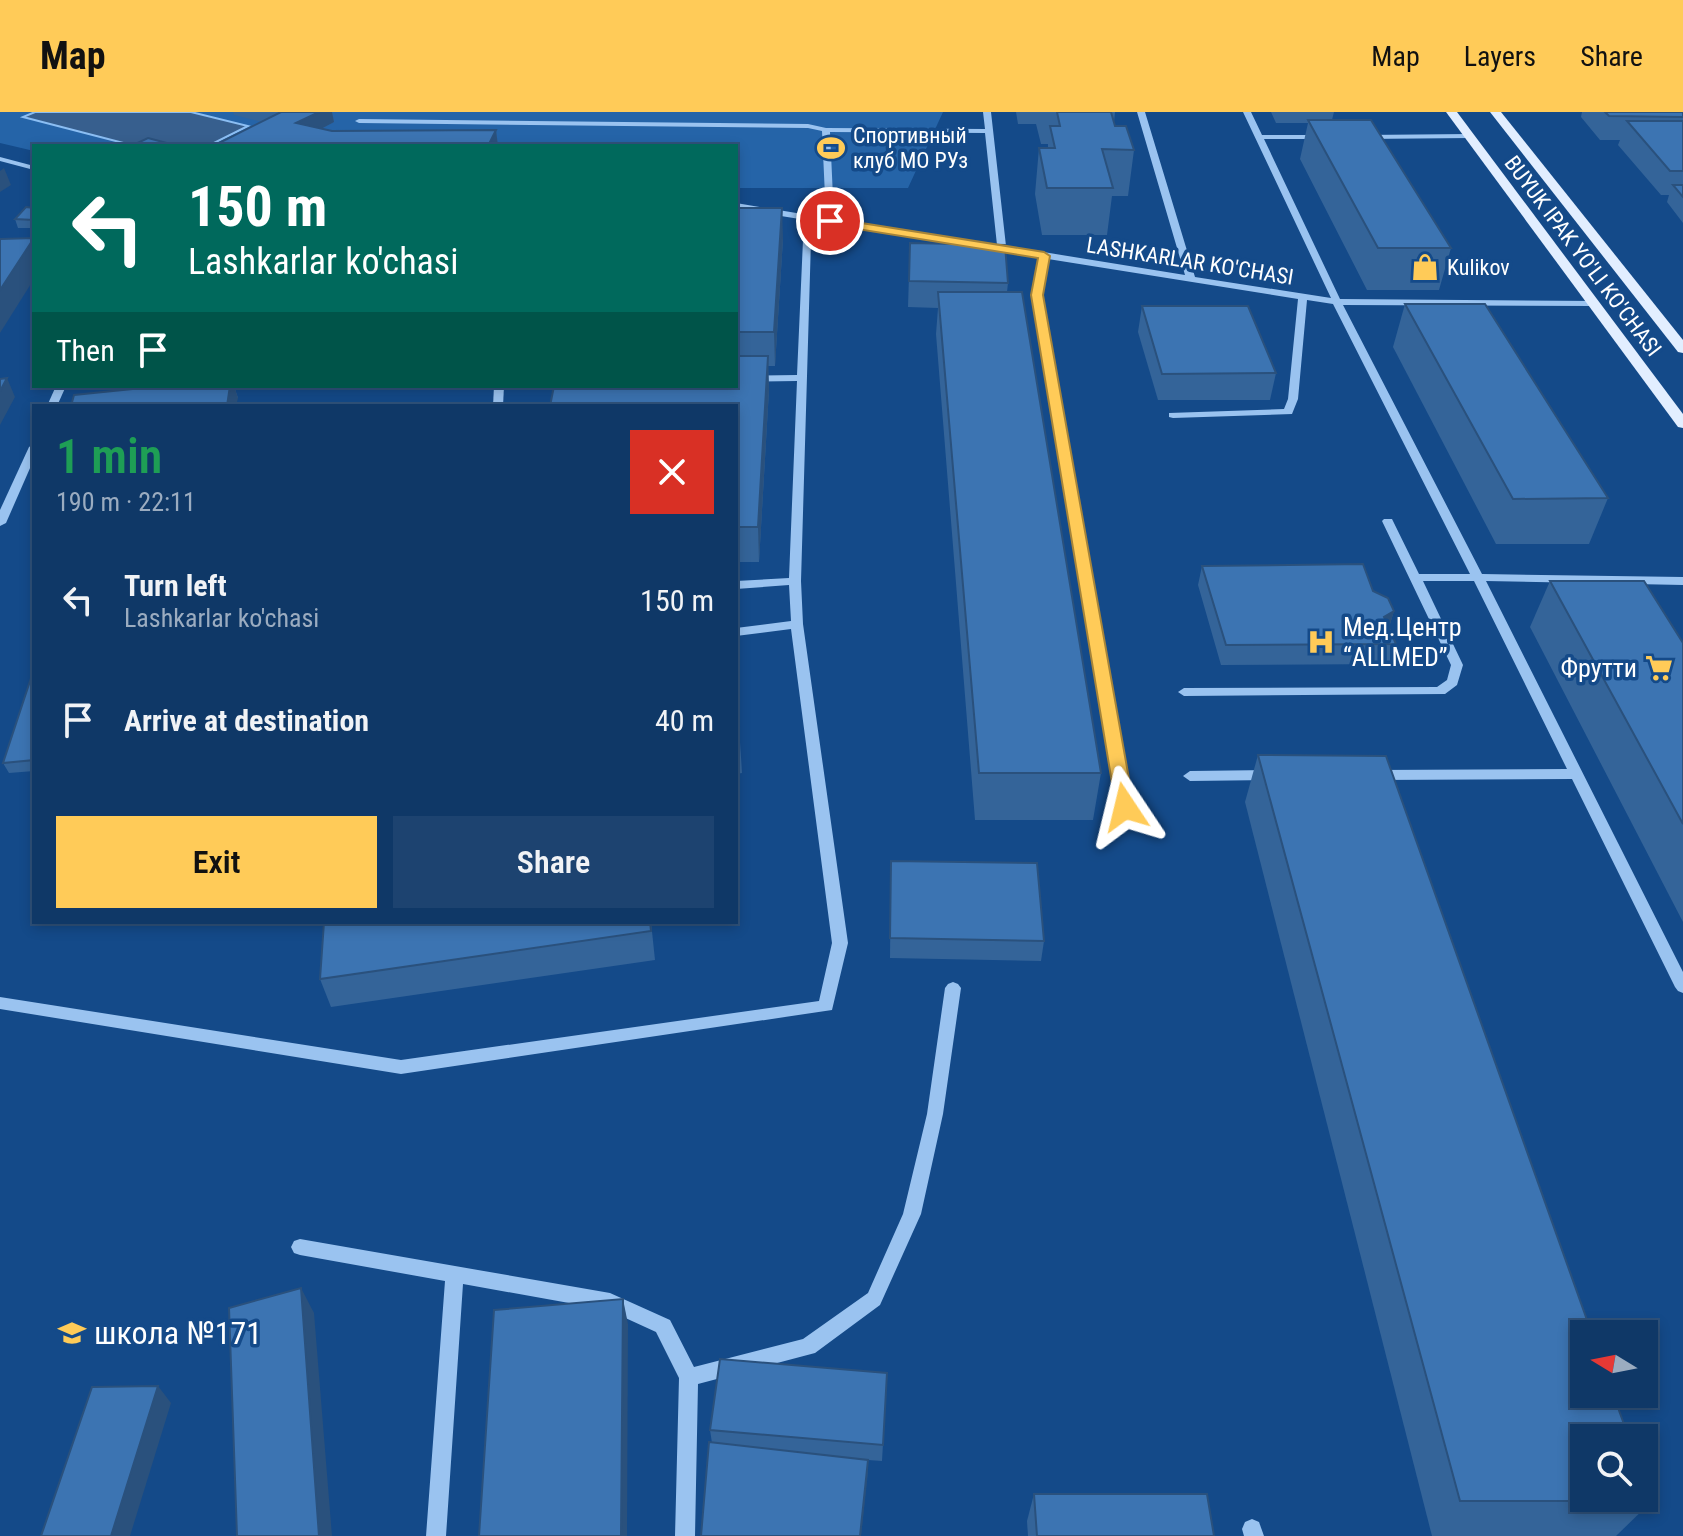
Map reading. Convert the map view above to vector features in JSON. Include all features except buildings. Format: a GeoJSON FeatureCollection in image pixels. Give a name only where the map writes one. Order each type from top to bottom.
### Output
{"type":"FeatureCollection","features":[{"type":"Feature","properties":{"kind":"main road","name":"BUYUK IPAK YO'LI KO'CHASI"},"geometry":{"type":"LineString","coordinates":[[1451,112],[1683,424]]}},
{"type":"Feature","properties":{"kind":"main road","name":"BUYUK IPAK YO'LI KO'CHASI"},"geometry":{"type":"LineString","coordinates":[[1495,112],[1683,349]]}},
{"type":"Feature","properties":{"kind":"lane"},"geometry":{"type":"LineString","coordinates":[[808,126],[814,112]]}},
{"type":"Feature","properties":{"kind":"lane"},"geometry":{"type":"LineString","coordinates":[[987,112],[1002,249]]}},
{"type":"Feature","properties":{"kind":"lane"},"geometry":{"type":"LineString","coordinates":[[1141,112],[1191,279]]}},
{"type":"Feature","properties":{"kind":"lane"},"geometry":{"type":"LineString","coordinates":[[1247,112],[1337,302],[1683,987]]}},
{"type":"Feature","properties":{"kind":"lane"},"geometry":{"type":"LineString","coordinates":[[359,121],[989,131]]}},
{"type":"Feature","properties":{"kind":"lane"},"geometry":{"type":"LineString","coordinates":[[826,130],[830,221]]}},
{"type":"Feature","properties":{"kind":"lane"},"geometry":{"type":"LineString","coordinates":[[1349,137],[1469,136]]}},
{"type":"Feature","properties":{"kind":"lane"},"geometry":{"type":"LineString","coordinates":[[1259,137],[1334,137]]}},
{"type":"Feature","properties":{"kind":"lane"},"geometry":{"type":"LineString","coordinates":[[0,159],[32,168]]}},
{"type":"Feature","properties":{"kind":"lane"},"geometry":{"type":"LineString","coordinates":[[0,166],[32,168]]}},
{"type":"Feature","properties":{"kind":"lane","name":"LASHKARLAR KO'CHASI"},"geometry":{"type":"LineString","coordinates":[[738,206],[1337,302],[1593,303]]}},
{"type":"Feature","properties":{"kind":"lane"},"geometry":{"type":"LineString","coordinates":[[0,1003],[401,1067],[826,1006],[840,943],[797,624],[795,581],[807,240]]}},
{"type":"Feature","properties":{"kind":"lane"},"geometry":{"type":"LineString","coordinates":[[1044,256],[1037,295],[1125,807]]}},
{"type":"Feature","properties":{"kind":"lane"},"geometry":{"type":"LineString","coordinates":[[1173,415],[1288,412],[1293,399],[1303,297]]}},
{"type":"Feature","properties":{"kind":"lane"},"geometry":{"type":"LineString","coordinates":[[738,379],[802,378]]}},
{"type":"Feature","properties":{"kind":"lane"},"geometry":{"type":"LineString","coordinates":[[0,523],[32,451]]}},
{"type":"Feature","properties":{"kind":"lane"},"geometry":{"type":"LineString","coordinates":[[1184,692],[1440,691],[1453,682],[1457,665],[1388,521]]}},
{"type":"Feature","properties":{"kind":"lane"},"geometry":{"type":"LineString","coordinates":[[1416,578],[1683,581]]}},
{"type":"Feature","properties":{"kind":"lane"},"geometry":{"type":"LineString","coordinates":[[738,585],[795,581]]}},
{"type":"Feature","properties":{"kind":"lane"},"geometry":{"type":"LineString","coordinates":[[738,632],[797,624]]}},
{"type":"Feature","properties":{"kind":"lane"},"geometry":{"type":"LineString","coordinates":[[1361,775],[1576,774]]}},
{"type":"Feature","properties":{"kind":"lane"},"geometry":{"type":"LineString","coordinates":[[1190,776],[1283,775]]}},
{"type":"Feature","properties":{"kind":"lane"},"geometry":{"type":"LineString","coordinates":[[689,1377],[808,1347],[874,1299],[912,1214],[935,1114],[953,988]]}},
{"type":"Feature","properties":{"kind":"lane"},"geometry":{"type":"LineString","coordinates":[[300,1247],[610,1302],[663,1326],[689,1377],[685,1536]]}},
{"type":"Feature","properties":{"kind":"lane"},"geometry":{"type":"LineString","coordinates":[[436,1536],[455,1275]]}},
{"type":"Feature","properties":{"kind":"shaded area","name":"Спортивный клуб МО РУз"},"geometry":{"type":"Polygon","coordinates":[[[0,112],[943,112],[908,188],[738,188],[738,144],[32,144],[32,151],[0,143],[0,112]]]}},
{"type":"Feature","properties":{"kind":"shaded area"},"geometry":{"type":"Polygon","coordinates":[[[35,112],[191,112],[248,126],[212,144],[127,144],[23,117],[35,112]]]}},
{"type":"Feature","properties":{"kind":"place","name":"Спортивный клуб МО РУз"},"geometry":{"type":"Point","coordinates":[831,148]}},
{"type":"Feature","properties":{"kind":"place","name":"Kulikov"},"geometry":{"type":"Point","coordinates":[1425,267]}},
{"type":"Feature","properties":{"kind":"place","name":"Мед.Центр “ALLMED”"},"geometry":{"type":"Point","coordinates":[1321,642]}},
{"type":"Feature","properties":{"kind":"place","name":"Фрутти"},"geometry":{"type":"Point","coordinates":[1659,668]}},
{"type":"Feature","properties":{"kind":"place","name":"школа №171"},"geometry":{"type":"Point","coordinates":[72,1333]}},
{"type":"Feature","properties":{"kind":"route"},"geometry":{"type":"LineString","coordinates":[[830,221],[1044,256],[1037,295],[1125,807]]}}]}
